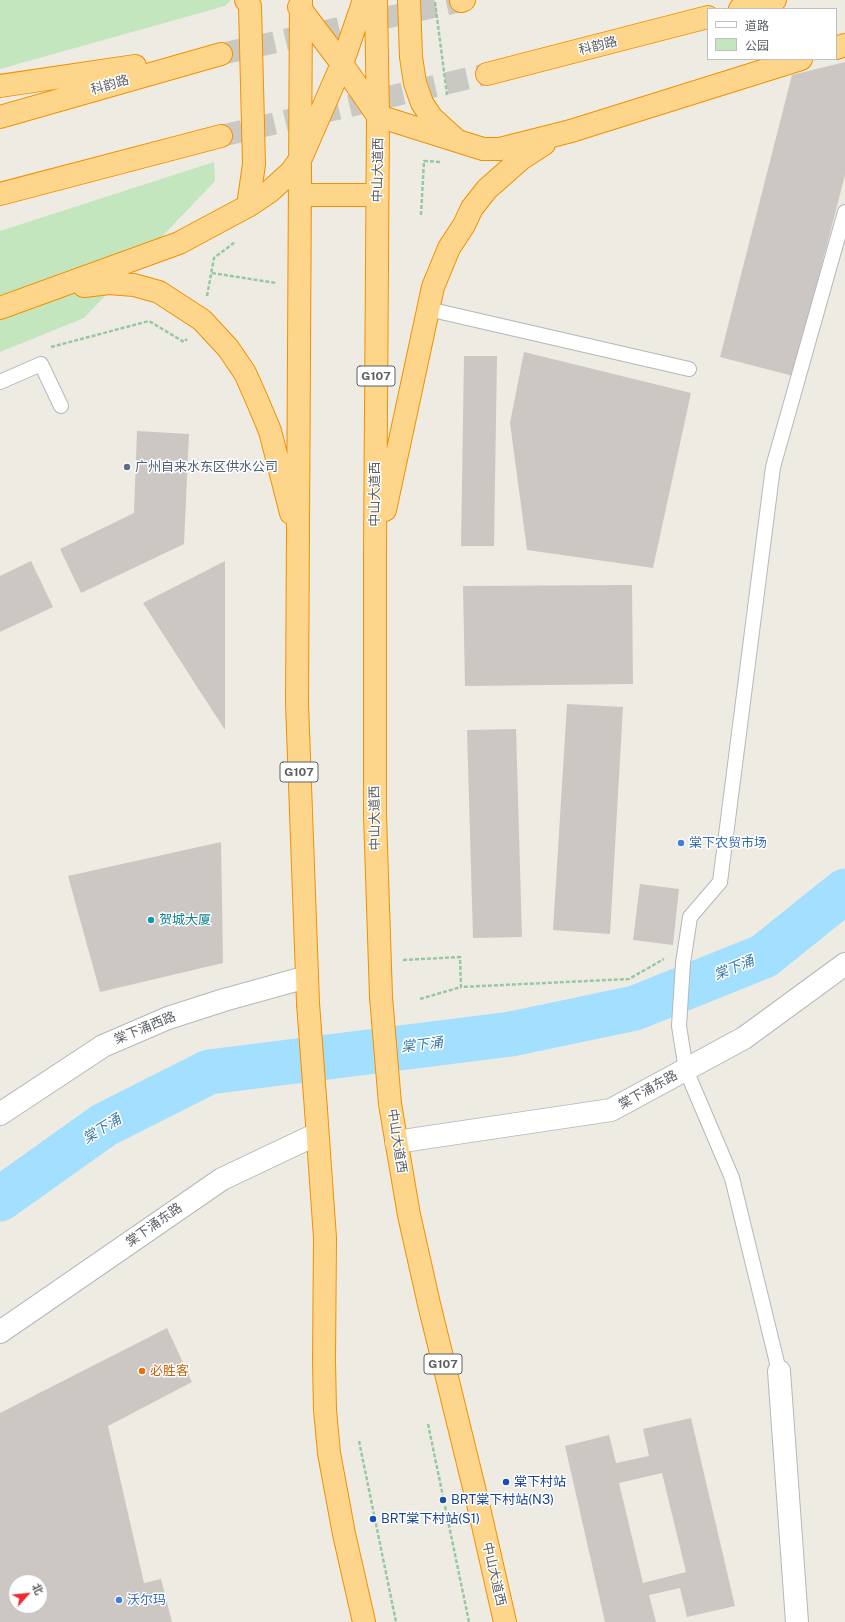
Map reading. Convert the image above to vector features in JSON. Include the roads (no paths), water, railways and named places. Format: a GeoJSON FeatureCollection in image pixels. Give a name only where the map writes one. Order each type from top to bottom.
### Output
{"type":"FeatureCollection","features":[{"type":"Feature","properties":{"kind":"highway"},"geometry":{"type":"LineString","coordinates":[[246,0],[250,6],[254,164],[248,206]]}},
{"type":"Feature","properties":{"kind":"highway"},"geometry":{"type":"LineString","coordinates":[[0,308],[179,243],[248,206],[269,192],[291,172],[301,158],[342,64],[364,0]]}},
{"type":"Feature","properties":{"kind":"highway","name":"中山大道西"},"geometry":{"type":"LineString","coordinates":[[376,0],[378,116],[374,815],[381,997],[390,1104],[409,1215],[505,1622]]}},
{"type":"Feature","properties":{"kind":"highway"},"geometry":{"type":"LineString","coordinates":[[409,0],[411,57],[417,90],[422,103],[432,118],[459,143]]}},
{"type":"Feature","properties":{"kind":"highway"},"geometry":{"type":"LineString","coordinates":[[744,8],[775,0]]}},
{"type":"Feature","properties":{"kind":"highway"},"geometry":{"type":"LineString","coordinates":[[297,3],[378,116],[459,143],[483,149],[500,150],[571,131],[798,60]]}},
{"type":"Feature","properties":{"kind":"highway","name":"G107"},"geometry":{"type":"LineString","coordinates":[[297,3],[301,158],[297,703],[308,1003],[325,1238],[325,1410],[329,1453],[344,1534],[364,1622]]}},
{"type":"Feature","properties":{"kind":"highway","name":"科韵路"},"geometry":{"type":"LineString","coordinates":[[487,74],[707,17]]}},
{"type":"Feature","properties":{"kind":"highway","name":"科韵路"},"geometry":{"type":"LineString","coordinates":[[0,86],[221,54],[0,117]]}},
{"type":"Feature","properties":{"kind":"highway"},"geometry":{"type":"LineString","coordinates":[[375,556],[432,287],[449,248],[475,203],[487,189],[521,159],[544,144],[571,131]]}},
{"type":"Feature","properties":{"kind":"highway"},"geometry":{"type":"LineString","coordinates":[[0,194],[221,136]]}},
{"type":"Feature","properties":{"kind":"highway"},"geometry":{"type":"LineString","coordinates":[[300,195],[377,195]]}},
{"type":"Feature","properties":{"kind":"highway"},"geometry":{"type":"LineString","coordinates":[[38,295],[79,286],[109,283],[134,285],[158,292],[202,320],[228,348],[245,373],[257,400],[270,431],[299,542]]}},
{"type":"Feature","properties":{"kind":"street","name":"棠下涌东路"},"geometry":{"type":"LineString","coordinates":[[396,1142],[611,1110],[744,1038],[845,964]]}},
{"type":"Feature","properties":{"kind":"street","name":"棠下涌西路"},"geometry":{"type":"LineString","coordinates":[[0,1114],[103,1046],[168,1018],[224,1000],[307,977]]}},
{"type":"Feature","properties":{"kind":"street","name":"棠下涌东路"},"geometry":{"type":"LineString","coordinates":[[0,1332],[222,1179],[317,1134]]}},
{"type":"Feature","properties":{"kind":"street"},"geometry":{"type":"LineString","coordinates":[[779,1371],[797,1622]]}},
{"type":"Feature","properties":{"kind":"lane"},"geometry":{"type":"LineString","coordinates":[[779,1371],[732,1178],[686,1070],[679,1026],[683,963],[690,916],[720,882],[773,467],[845,212]]}},
{"type":"Feature","properties":{"kind":"lane"},"geometry":{"type":"LineString","coordinates":[[428,309],[689,369]]}},
{"type":"Feature","properties":{"kind":"lane"},"geometry":{"type":"LineString","coordinates":[[0,382],[41,364],[61,406]]}},
{"type":"Feature","properties":{"kind":"waterway","name":"棠下涌"},"geometry":{"type":"LineString","coordinates":[[0,1199],[104,1125],[209,1072],[511,1034],[635,1008],[764,956],[845,891]]}},
{"type":"Feature","properties":{"kind":"tunnel"},"geometry":{"type":"LineString","coordinates":[[221,54],[461,1]]}},
{"type":"Feature","properties":{"kind":"tunnel"},"geometry":{"type":"LineString","coordinates":[[221,136],[487,74]]}},
{"type":"Feature","properties":{"kind":"place","name":"广州自来水东区供水公司"},"geometry":{"type":"Point","coordinates":[127,467]}},
{"type":"Feature","properties":{"kind":"place","name":"棠下农贸市场"},"geometry":{"type":"Point","coordinates":[681,843]}},
{"type":"Feature","properties":{"kind":"place","name":"贺城大厦"},"geometry":{"type":"Point","coordinates":[151,920]}},
{"type":"Feature","properties":{"kind":"place","name":"必胜客"},"geometry":{"type":"Point","coordinates":[142,1371]}},
{"type":"Feature","properties":{"kind":"place","name":"棠下村站"},"geometry":{"type":"Point","coordinates":[506,1482]}},
{"type":"Feature","properties":{"kind":"place","name":"BRT棠下村站(N3)"},"geometry":{"type":"Point","coordinates":[443,1500]}},
{"type":"Feature","properties":{"kind":"place","name":"BRT棠下村站(S1)"},"geometry":{"type":"Point","coordinates":[373,1519]}},
{"type":"Feature","properties":{"kind":"place","name":"沃尔玛"},"geometry":{"type":"Point","coordinates":[119,1600]}}]}
